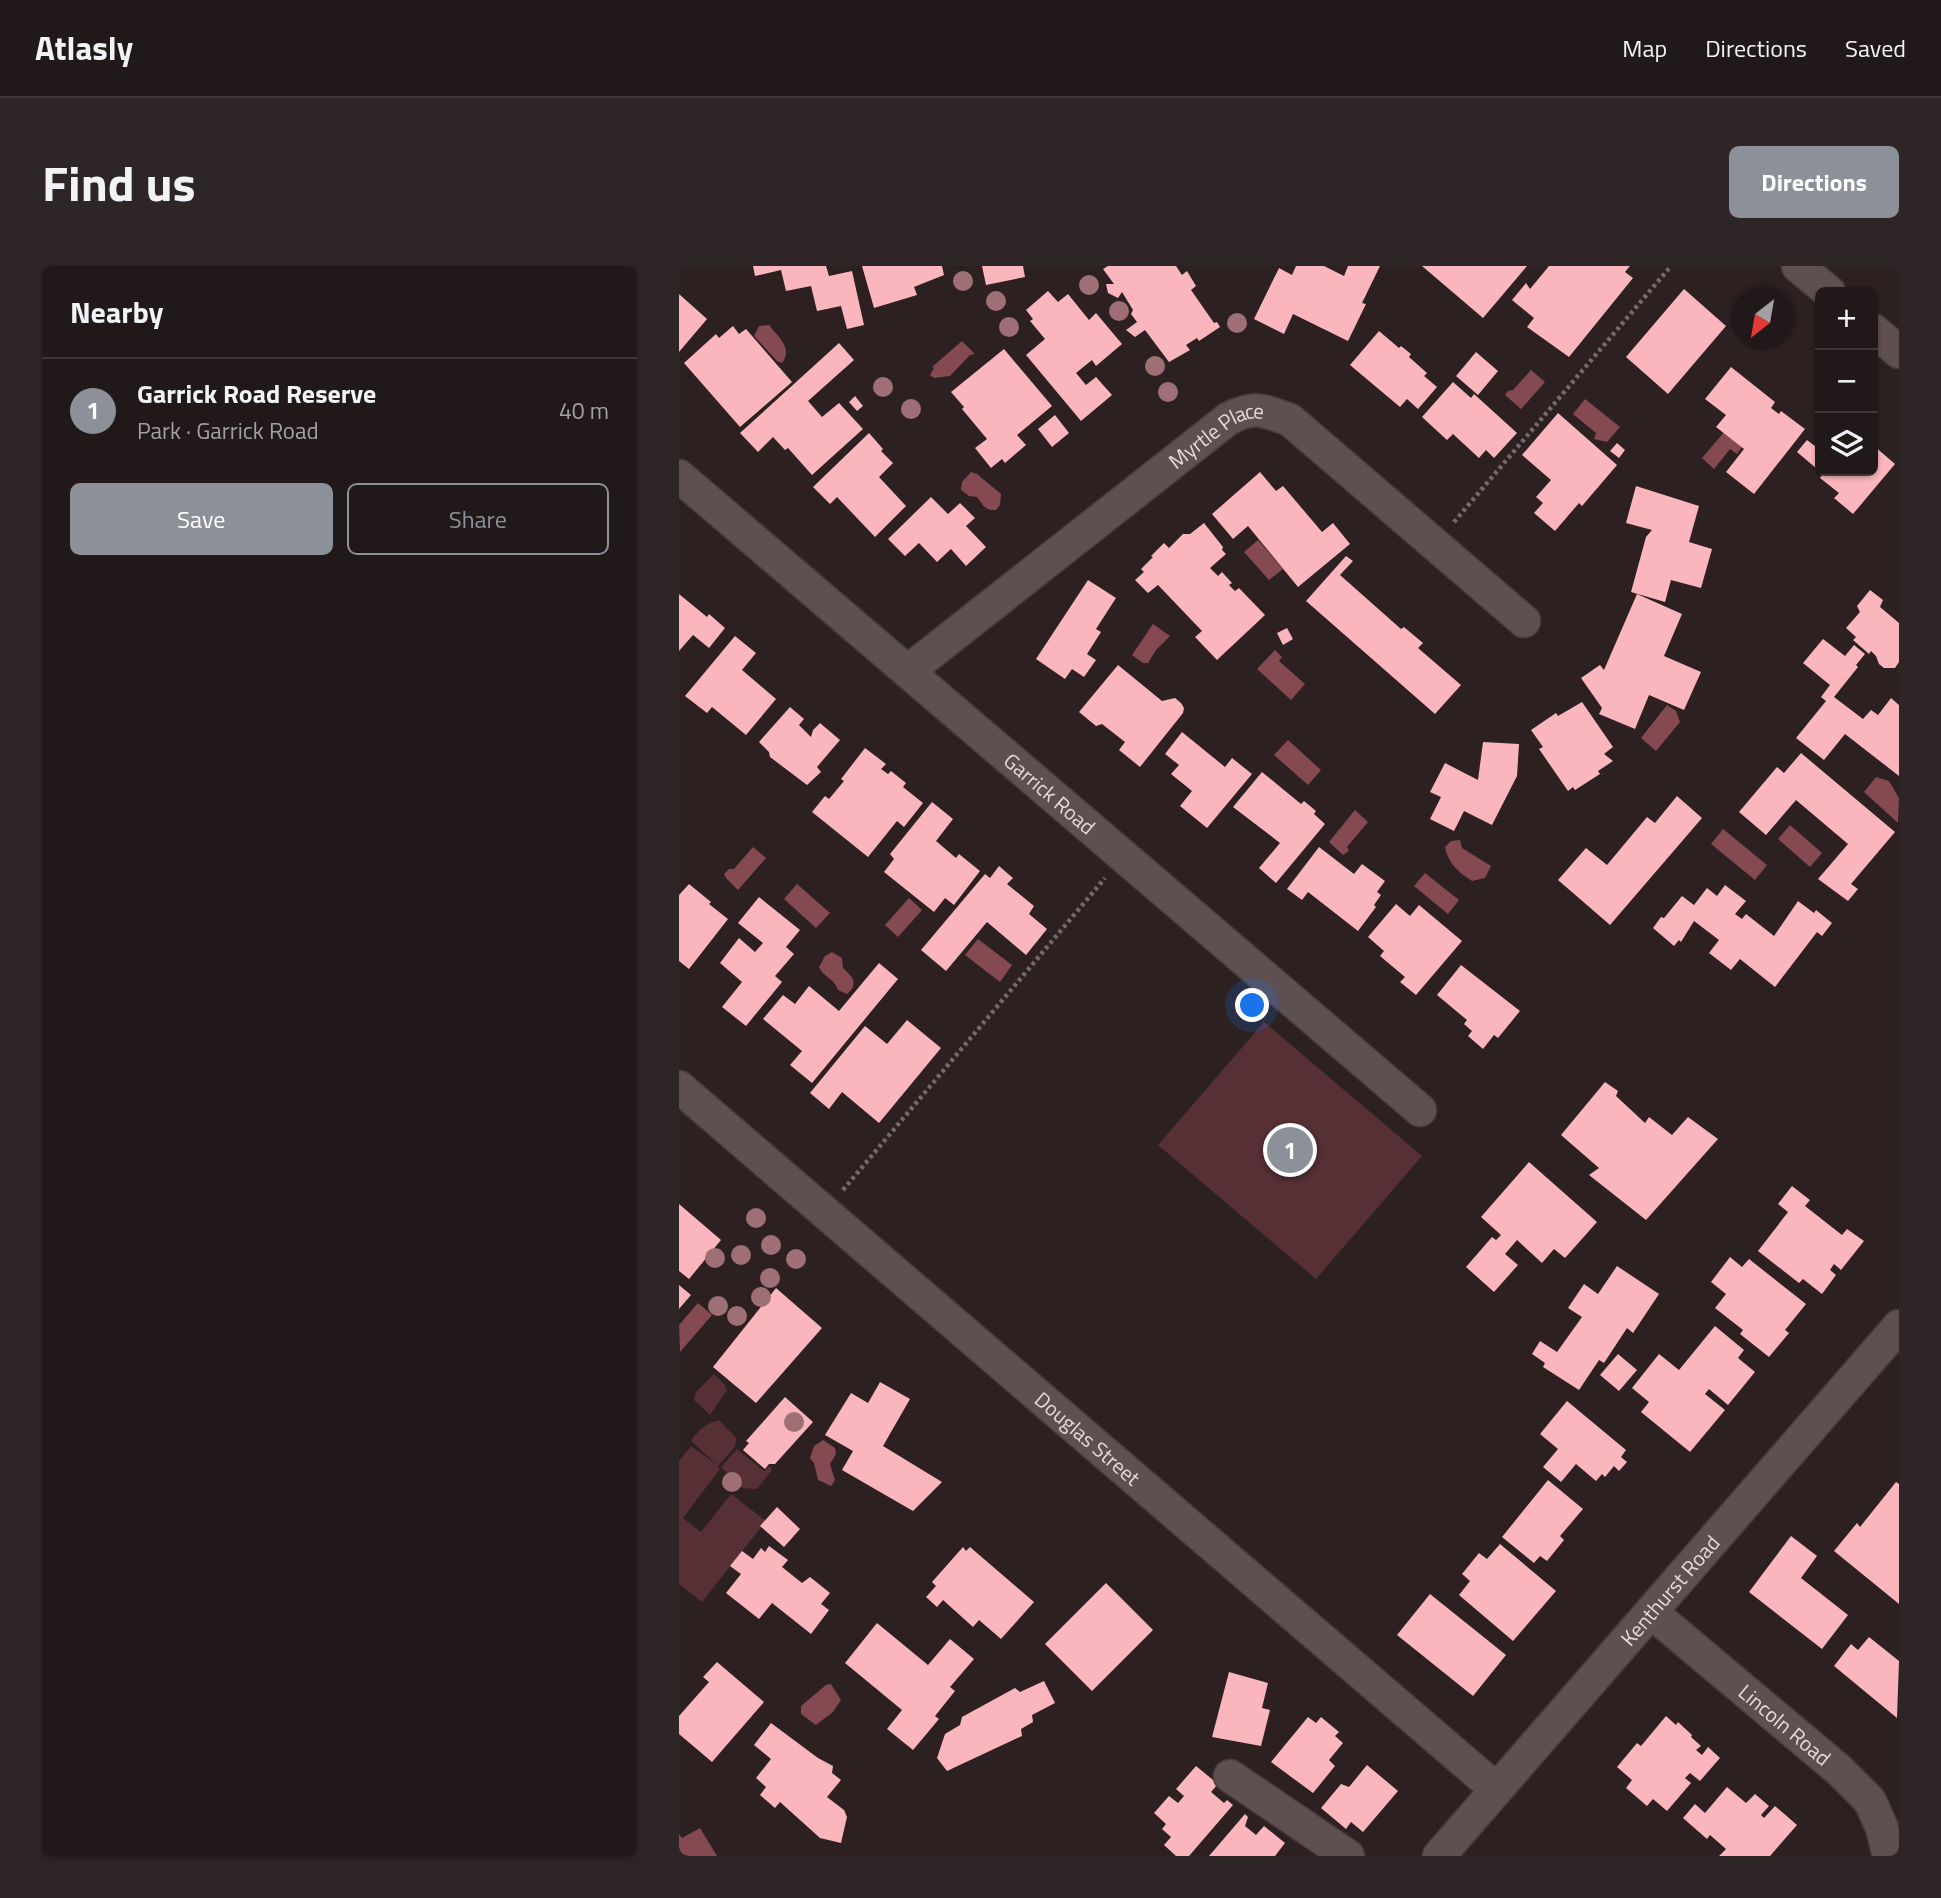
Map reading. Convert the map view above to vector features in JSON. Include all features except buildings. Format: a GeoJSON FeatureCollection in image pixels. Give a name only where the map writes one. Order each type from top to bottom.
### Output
{"type":"FeatureCollection","features":[{"type":"Feature","properties":{"kind":"street"},"geometry":{"type":"LineString","coordinates":[[1798,266],[1823,287]]}},
{"type":"Feature","properties":{"kind":"street"},"geometry":{"type":"LineString","coordinates":[[1878,334],[1899,352]]}},
{"type":"Feature","properties":{"kind":"street","name":"Myrtle Place"},"geometry":{"type":"LineString","coordinates":[[908,670],[1217,428],[1244,410],[1265,411],[1290,420],[1524,621]]}},
{"type":"Feature","properties":{"kind":"street","name":"Garrick Road"},"geometry":{"type":"LineString","coordinates":[[679,476],[1420,1110]]}},
{"type":"Feature","properties":{"kind":"street","name":"Douglas Street"},"geometry":{"type":"LineString","coordinates":[[679,1087],[1496,1789]]}},
{"type":"Feature","properties":{"kind":"street","name":"Kenthurst Road"},"geometry":{"type":"LineString","coordinates":[[1439,1856],[1899,1326]]}},
{"type":"Feature","properties":{"kind":"street","name":"Lincoln Road"},"geometry":{"type":"LineString","coordinates":[[1651,1612],[1839,1770],[1871,1801],[1889,1856]]}},
{"type":"Feature","properties":{"kind":"street"},"geometry":{"type":"LineString","coordinates":[[1230,1776],[1347,1856]]}},
{"type":"Feature","properties":{"kind":"path"},"geometry":{"type":"LineString","coordinates":[[1435,544],[1671,266]]}},
{"type":"Feature","properties":{"kind":"path"},"geometry":{"type":"LineString","coordinates":[[825,1212],[1123,856]]}},
{"type":"Feature","properties":{"kind":"shaded area"},"geometry":{"type":"Polygon","coordinates":[[[769,325],[785,348],[782,363],[754,336],[759,326],[769,325]]]}},
{"type":"Feature","properties":{"kind":"shaded area"},"geometry":{"type":"Polygon","coordinates":[[[962,341],[975,354],[970,355],[950,376],[934,378],[930,375],[934,368],[932,367],[962,341]]]}},
{"type":"Feature","properties":{"kind":"shaded area"},"geometry":{"type":"Polygon","coordinates":[[[1531,370],[1545,382],[1521,409],[1505,395],[1531,370]]]}},
{"type":"Feature","properties":{"kind":"shaded area"},"geometry":{"type":"Polygon","coordinates":[[[1585,399],[1620,427],[1607,442],[1594,439],[1596,433],[1573,414],[1585,399]]]}},
{"type":"Feature","properties":{"kind":"shaded area"},"geometry":{"type":"Polygon","coordinates":[[[1725,431],[1743,446],[1737,454],[1730,449],[1714,469],[1702,458],[1725,431]]]}},
{"type":"Feature","properties":{"kind":"shaded area"},"geometry":{"type":"Polygon","coordinates":[[[971,472],[1001,494],[1000,505],[996,510],[987,508],[977,497],[969,496],[961,490],[962,482],[971,472]]]}},
{"type":"Feature","properties":{"kind":"shaded area"},"geometry":{"type":"Polygon","coordinates":[[[1258,540],[1283,569],[1269,580],[1244,552],[1258,540]]]}},
{"type":"Feature","properties":{"kind":"shaded area"},"geometry":{"type":"Polygon","coordinates":[[[1153,624],[1170,636],[1148,663],[1143,663],[1132,655],[1153,624]]]}},
{"type":"Feature","properties":{"kind":"shaded area"},"geometry":{"type":"Polygon","coordinates":[[[1275,650],[1282,657],[1279,661],[1305,684],[1291,700],[1257,669],[1275,650]]]}},
{"type":"Feature","properties":{"kind":"shaded area"},"geometry":{"type":"Polygon","coordinates":[[[1667,705],[1676,711],[1680,722],[1656,751],[1641,738],[1667,705]]]}},
{"type":"Feature","properties":{"kind":"shaded area"},"geometry":{"type":"Polygon","coordinates":[[[1288,740],[1321,770],[1308,785],[1274,755],[1288,740]]]}},
{"type":"Feature","properties":{"kind":"shaded area"},"geometry":{"type":"Polygon","coordinates":[[[1876,777],[1889,781],[1899,798],[1898,823],[1864,792],[1876,777]]]}},
{"type":"Feature","properties":{"kind":"shaded area"},"geometry":{"type":"Polygon","coordinates":[[[1355,810],[1368,822],[1347,847],[1349,851],[1343,855],[1329,842],[1355,810]]]}},
{"type":"Feature","properties":{"kind":"shaded area"},"geometry":{"type":"Polygon","coordinates":[[[1790,825],[1822,853],[1810,867],[1778,839],[1790,825]]]}},
{"type":"Feature","properties":{"kind":"shaded area"},"geometry":{"type":"Polygon","coordinates":[[[1723,829],[1767,865],[1755,880],[1711,844],[1723,829]]]}},
{"type":"Feature","properties":{"kind":"shaded area"},"geometry":{"type":"Polygon","coordinates":[[[1460,840],[1462,848],[1491,866],[1485,878],[1472,881],[1451,862],[1445,847],[1451,841],[1460,840]]]}},
{"type":"Feature","properties":{"kind":"shaded area"},"geometry":{"type":"Polygon","coordinates":[[[753,847],[766,858],[738,890],[724,874],[729,869],[734,869],[753,847]]]}},
{"type":"Feature","properties":{"kind":"shaded area"},"geometry":{"type":"Polygon","coordinates":[[[1425,873],[1459,900],[1448,914],[1414,886],[1425,873]]]}},
{"type":"Feature","properties":{"kind":"shaded area"},"geometry":{"type":"Polygon","coordinates":[[[797,884],[830,913],[816,928],[784,899],[797,884]]]}},
{"type":"Feature","properties":{"kind":"shaded area"},"geometry":{"type":"Polygon","coordinates":[[[909,898],[922,910],[898,937],[885,925],[909,898]]]}},
{"type":"Feature","properties":{"kind":"shaded area"},"geometry":{"type":"Polygon","coordinates":[[[978,939],[1012,965],[1000,982],[965,955],[978,939]]]}},
{"type":"Feature","properties":{"kind":"shaded area"},"geometry":{"type":"Polygon","coordinates":[[[832,952],[842,958],[843,968],[853,981],[853,987],[847,994],[838,990],[819,967],[825,956],[832,952]]]}},
{"type":"Feature","properties":{"kind":"shaded area"},"geometry":{"type":"Polygon","coordinates":[[[1264,1022],[1422,1156],[1316,1279],[1158,1145],[1264,1022]]]}},
{"type":"Feature","properties":{"kind":"shaded area"},"geometry":{"type":"Polygon","coordinates":[[[698,1303],[712,1315],[680,1352],[679,1325],[698,1303]]]}},
{"type":"Feature","properties":{"kind":"shaded area"},"geometry":{"type":"Polygon","coordinates":[[[714,1374],[727,1390],[710,1415],[694,1400],[696,1392],[714,1374]]]}},
{"type":"Feature","properties":{"kind":"shaded area"},"geometry":{"type":"Polygon","coordinates":[[[719,1420],[737,1439],[734,1448],[718,1466],[720,1469],[683,1518],[701,1532],[731,1494],[766,1521],[702,1602],[679,1584],[679,1461],[691,1446],[717,1465],[691,1441],[703,1428],[719,1420]]]}},
{"type":"Feature","properties":{"kind":"shaded area"},"geometry":{"type":"Polygon","coordinates":[[[823,1440],[835,1448],[836,1454],[830,1464],[835,1480],[831,1486],[818,1480],[810,1458],[814,1446],[823,1440]]]}},
{"type":"Feature","properties":{"kind":"shaded area"},"geometry":{"type":"Polygon","coordinates":[[[737,1449],[764,1471],[770,1466],[772,1470],[757,1489],[742,1488],[721,1467],[737,1449]]]}},
{"type":"Feature","properties":{"kind":"shaded area"},"geometry":{"type":"Polygon","coordinates":[[[831,1684],[841,1700],[833,1712],[816,1725],[801,1714],[801,1706],[826,1685],[831,1684]]]}},
{"type":"Feature","properties":{"kind":"shaded area"},"geometry":{"type":"Polygon","coordinates":[[[700,1828],[717,1856],[679,1856],[679,1834],[682,1838],[700,1828]]]}},
{"type":"Feature","properties":{"kind":"place","name":"Garrick Road Reserve"},"geometry":{"type":"Point","coordinates":[1290,1150]}}]}
